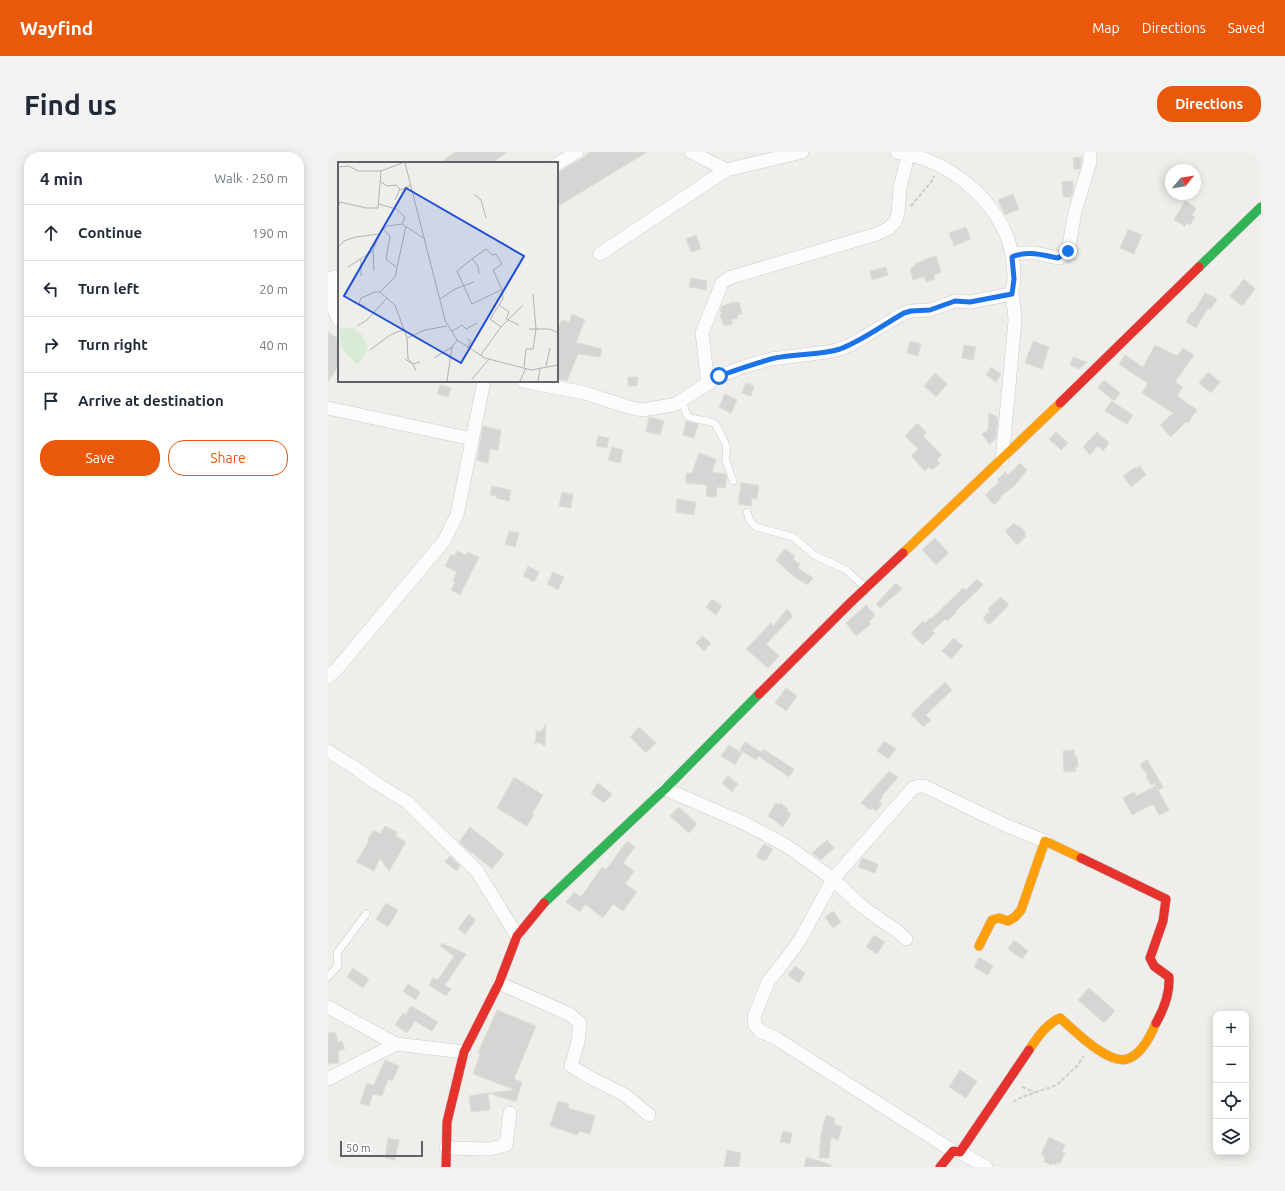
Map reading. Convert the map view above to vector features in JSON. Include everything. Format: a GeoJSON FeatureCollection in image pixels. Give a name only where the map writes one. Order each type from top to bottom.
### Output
{"type":"FeatureCollection","features":[{"type":"Feature","properties":{"kind":"street"},"geometry":{"type":"LineString","coordinates":[[558,163],[578,152]]}},
{"type":"Feature","properties":{"kind":"street"},"geometry":{"type":"LineString","coordinates":[[691,152],[726,170]]}},
{"type":"Feature","properties":{"kind":"street"},"geometry":{"type":"LineString","coordinates":[[600,254],[726,170],[802,152]]}},
{"type":"Feature","properties":{"kind":"street"},"geometry":{"type":"LineString","coordinates":[[1012,257],[1020,253],[1035,253],[1058,258],[1068,251],[1075,212],[1090,162],[1090,152]]}},
{"type":"Feature","properties":{"kind":"street"},"geometry":{"type":"LineString","coordinates":[[708,384],[702,333],[722,283],[735,276],[877,234],[889,228],[895,222],[898,214],[903,153],[926,159],[963,179],[975,190],[990,208],[1008,240],[1012,257],[1014,279],[1012,294],[1015,310],[1015,322],[1002,460]]}},
{"type":"Feature","properties":{"kind":"street"},"geometry":{"type":"LineString","coordinates":[[446,1167],[448,1122],[464,1052],[499,983],[517,936],[548,899],[666,789],[867,588],[1002,460],[1261,207]]}},
{"type":"Feature","properties":{"kind":"street"},"geometry":{"type":"LineString","coordinates":[[333,277],[332,306],[338,318]]}},
{"type":"Feature","properties":{"kind":"street"},"geometry":{"type":"LineString","coordinates":[[528,382],[585,393],[642,410],[672,405],[676,404],[719,376],[731,372],[771,359],[840,349],[852,344],[904,313],[930,310],[955,301],[970,302],[1012,294]]}},
{"type":"Feature","properties":{"kind":"street"},"geometry":{"type":"LineString","coordinates":[[331,670],[444,541],[457,515],[484,382]]}},
{"type":"Feature","properties":{"kind":"street"},"geometry":{"type":"LineString","coordinates":[[328,408],[472,439]]}},
{"type":"Feature","properties":{"kind":"street"},"geometry":{"type":"LineString","coordinates":[[328,751],[357,769],[374,782],[408,802],[477,871],[517,936]]}},
{"type":"Feature","properties":{"kind":"street"},"geometry":{"type":"LineString","coordinates":[[940,1167],[957,1152],[1039,1035],[1055,1019],[1060,1018],[1093,1046],[1119,1060],[1127,1060],[1138,1053],[1148,1040],[1160,1018],[1170,985],[1169,977],[1154,966],[1150,958],[1166,908],[1166,899],[1045,841],[1005,825],[924,786],[919,786],[913,788],[903,798],[833,879],[800,940],[784,964],[768,982],[754,1017],[755,1025],[766,1035],[777,1039],[957,1152],[986,1167]]}},
{"type":"Feature","properties":{"kind":"street"},"geometry":{"type":"LineString","coordinates":[[666,789],[744,823],[787,846],[833,879],[859,904],[896,930],[906,940]]}},
{"type":"Feature","properties":{"kind":"street"},"geometry":{"type":"LineString","coordinates":[[979,946],[992,920],[999,918],[1008,921],[1015,917],[1021,910],[1045,841]]}},
{"type":"Feature","properties":{"kind":"street"},"geometry":{"type":"LineString","coordinates":[[499,983],[569,1014],[580,1023],[578,1042],[571,1066],[625,1095],[649,1115]]}},
{"type":"Feature","properties":{"kind":"street"},"geometry":{"type":"LineString","coordinates":[[328,1007],[396,1044],[464,1052]]}},
{"type":"Feature","properties":{"kind":"street"},"geometry":{"type":"LineString","coordinates":[[328,1079],[396,1044]]}},
{"type":"Feature","properties":{"kind":"street"},"geometry":{"type":"LineString","coordinates":[[446,1148],[490,1149],[506,1145],[510,1112]]}},
{"type":"Feature","properties":{"kind":"lane"},"geometry":{"type":"LineString","coordinates":[[682,400],[687,416],[692,419],[702,420],[714,424],[718,428],[720,436],[726,446],[726,459],[733,481]]}},
{"type":"Feature","properties":{"kind":"lane"},"geometry":{"type":"LineString","coordinates":[[747,512],[750,521],[756,527],[793,537],[814,555],[846,570],[867,588]]}},
{"type":"Feature","properties":{"kind":"lane"},"geometry":{"type":"LineString","coordinates":[[328,977],[338,966],[337,953],[366,914]]}},
{"type":"Feature","properties":{"kind":"path"},"geometry":{"type":"LineString","coordinates":[[898,214],[908,209],[932,181],[934,175],[941,166]]}},
{"type":"Feature","properties":{"kind":"path"},"geometry":{"type":"LineString","coordinates":[[1009,1103],[1057,1085],[1077,1066],[1088,1050],[1093,1046]]}},
{"type":"Feature","properties":{"kind":"building"},"geometry":{"type":"Polygon","coordinates":[[[455,152],[507,152],[493,162],[441,162],[455,152]]]}},
{"type":"Feature","properties":{"kind":"building"},"geometry":{"type":"Polygon","coordinates":[[[590,152],[647,152],[558,206],[558,172],[581,159],[590,152]]]}},
{"type":"Feature","properties":{"kind":"building"},"geometry":{"type":"Polygon","coordinates":[[[1082,157],[1080,169],[1074,169],[1073,158],[1082,157]]]}},
{"type":"Feature","properties":{"kind":"building"},"geometry":{"type":"Polygon","coordinates":[[[1073,181],[1071,197],[1063,197],[1062,182],[1073,181]]]}},
{"type":"Feature","properties":{"kind":"building"},"geometry":{"type":"Polygon","coordinates":[[[1013,194],[1019,209],[1005,215],[998,200],[1013,194]]]}},
{"type":"Feature","properties":{"kind":"building"},"geometry":{"type":"Polygon","coordinates":[[[1185,201],[1196,208],[1192,215],[1195,217],[1190,225],[1187,223],[1185,226],[1174,220],[1185,201]]]}},
{"type":"Feature","properties":{"kind":"building"},"geometry":{"type":"Polygon","coordinates":[[[966,227],[971,239],[954,246],[949,233],[966,227]]]}},
{"type":"Feature","properties":{"kind":"building"},"geometry":{"type":"Polygon","coordinates":[[[1128,229],[1142,235],[1134,254],[1120,248],[1128,229]]]}},
{"type":"Feature","properties":{"kind":"building"},"geometry":{"type":"Polygon","coordinates":[[[696,235],[701,249],[691,252],[686,239],[696,235]]]}},
{"type":"Feature","properties":{"kind":"building"},"geometry":{"type":"Polygon","coordinates":[[[936,256],[941,272],[934,275],[935,279],[926,282],[924,277],[913,280],[910,269],[916,266],[915,264],[923,260],[936,256]]]}},
{"type":"Feature","properties":{"kind":"building"},"geometry":{"type":"Polygon","coordinates":[[[886,267],[888,275],[872,280],[870,271],[886,267]]]}},
{"type":"Feature","properties":{"kind":"building"},"geometry":{"type":"Polygon","coordinates":[[[691,278],[707,281],[706,290],[689,287],[691,278]]]}},
{"type":"Feature","properties":{"kind":"building"},"geometry":{"type":"Polygon","coordinates":[[[1244,279],[1255,289],[1242,306],[1230,296],[1244,279]]]}},
{"type":"Feature","properties":{"kind":"building"},"geometry":{"type":"Polygon","coordinates":[[[1205,293],[1217,299],[1210,310],[1208,308],[1196,328],[1186,322],[1191,312],[1193,313],[1205,293]]]}},
{"type":"Feature","properties":{"kind":"building"},"geometry":{"type":"Polygon","coordinates":[[[739,302],[742,314],[737,315],[738,318],[731,320],[733,324],[724,326],[720,315],[722,314],[720,309],[722,306],[739,302]]]}},
{"type":"Feature","properties":{"kind":"building"},"geometry":{"type":"Polygon","coordinates":[[[572,314],[585,320],[576,343],[602,349],[600,357],[578,354],[567,381],[558,379],[558,330],[562,320],[569,322],[572,314]]]}},
{"type":"Feature","properties":{"kind":"building"},"geometry":{"type":"Polygon","coordinates":[[[328,332],[338,338],[338,367],[328,382],[328,332]]]}},
{"type":"Feature","properties":{"kind":"building"},"geometry":{"type":"Polygon","coordinates":[[[910,341],[921,344],[918,356],[907,353],[910,341]]]}},
{"type":"Feature","properties":{"kind":"building"},"geometry":{"type":"Polygon","coordinates":[[[1033,341],[1049,347],[1042,369],[1025,363],[1033,341]]]}},
{"type":"Feature","properties":{"kind":"building"},"geometry":{"type":"Polygon","coordinates":[[[964,345],[976,347],[973,360],[962,358],[964,345]]]}},
{"type":"Feature","properties":{"kind":"building"},"geometry":{"type":"Polygon","coordinates":[[[1155,345],[1177,356],[1183,348],[1194,355],[1175,382],[1183,387],[1177,396],[1197,410],[1188,423],[1186,422],[1171,437],[1160,425],[1173,413],[1142,393],[1148,383],[1119,364],[1125,355],[1143,367],[1155,345]]]}},
{"type":"Feature","properties":{"kind":"building"},"geometry":{"type":"Polygon","coordinates":[[[1073,357],[1087,362],[1079,369],[1070,365],[1073,357]]]}},
{"type":"Feature","properties":{"kind":"building"},"geometry":{"type":"Polygon","coordinates":[[[991,367],[1001,374],[996,382],[986,375],[991,367]]]}},
{"type":"Feature","properties":{"kind":"building"},"geometry":{"type":"Polygon","coordinates":[[[1208,372],[1220,382],[1211,393],[1199,383],[1208,372]]]}},
{"type":"Feature","properties":{"kind":"building"},"geometry":{"type":"Polygon","coordinates":[[[935,373],[947,384],[936,397],[924,386],[935,373]]]}},
{"type":"Feature","properties":{"kind":"building"},"geometry":{"type":"Polygon","coordinates":[[[628,377],[638,377],[637,386],[628,386],[628,377]]]}},
{"type":"Feature","properties":{"kind":"building"},"geometry":{"type":"Polygon","coordinates":[[[1104,380],[1120,393],[1114,401],[1098,388],[1104,380]]]}},
{"type":"Feature","properties":{"kind":"building"},"geometry":{"type":"Polygon","coordinates":[[[746,383],[754,386],[751,396],[742,393],[746,383]]]}},
{"type":"Feature","properties":{"kind":"building"},"geometry":{"type":"Polygon","coordinates":[[[440,385],[451,388],[448,397],[437,394],[440,385]]]}},
{"type":"Feature","properties":{"kind":"building"},"geometry":{"type":"Polygon","coordinates":[[[725,394],[737,400],[731,413],[719,407],[725,394]]]}},
{"type":"Feature","properties":{"kind":"building"},"geometry":{"type":"Polygon","coordinates":[[[1111,401],[1133,415],[1127,424],[1105,411],[1111,401]]]}},
{"type":"Feature","properties":{"kind":"building"},"geometry":{"type":"Polygon","coordinates":[[[989,413],[998,417],[996,439],[989,444],[982,434],[988,430],[989,413]]]}},
{"type":"Feature","properties":{"kind":"building"},"geometry":{"type":"Polygon","coordinates":[[[649,417],[664,421],[660,435],[646,432],[649,417]]]}},
{"type":"Feature","properties":{"kind":"building"},"geometry":{"type":"Polygon","coordinates":[[[686,421],[698,424],[694,438],[683,435],[686,421]]]}},
{"type":"Feature","properties":{"kind":"building"},"geometry":{"type":"Polygon","coordinates":[[[917,423],[926,432],[923,436],[942,455],[937,460],[940,463],[932,470],[929,467],[925,471],[911,456],[918,449],[905,436],[917,423]]]}},
{"type":"Feature","properties":{"kind":"building"},"geometry":{"type":"Polygon","coordinates":[[[483,426],[501,430],[498,450],[490,449],[488,463],[477,460],[483,426]]]}},
{"type":"Feature","properties":{"kind":"building"},"geometry":{"type":"Polygon","coordinates":[[[1056,432],[1068,443],[1061,450],[1049,439],[1056,432]]]}},
{"type":"Feature","properties":{"kind":"building"},"geometry":{"type":"Polygon","coordinates":[[[1097,432],[1109,443],[1103,451],[1098,446],[1090,455],[1083,447],[1097,432]]]}},
{"type":"Feature","properties":{"kind":"building"},"geometry":{"type":"Polygon","coordinates":[[[598,436],[609,438],[607,448],[596,446],[598,436]]]}},
{"type":"Feature","properties":{"kind":"building"},"geometry":{"type":"Polygon","coordinates":[[[612,447],[623,450],[620,463],[608,460],[612,447]]]}},
{"type":"Feature","properties":{"kind":"building"},"geometry":{"type":"Polygon","coordinates":[[[699,453],[716,459],[712,472],[725,474],[727,477],[725,488],[717,487],[716,497],[706,496],[707,485],[686,483],[686,473],[692,473],[699,453]]]}},
{"type":"Feature","properties":{"kind":"building"},"geometry":{"type":"Polygon","coordinates":[[[1020,463],[1027,470],[1016,484],[1000,497],[1001,498],[994,505],[985,495],[999,482],[997,480],[1005,472],[1008,475],[1020,463]]]}},
{"type":"Feature","properties":{"kind":"building"},"geometry":{"type":"Polygon","coordinates":[[[1140,466],[1146,475],[1131,487],[1123,476],[1135,467],[1136,469],[1140,466]]]}},
{"type":"Feature","properties":{"kind":"building"},"geometry":{"type":"Polygon","coordinates":[[[741,483],[759,485],[757,499],[752,498],[751,506],[738,504],[741,483]]]}},
{"type":"Feature","properties":{"kind":"building"},"geometry":{"type":"Polygon","coordinates":[[[492,486],[511,490],[509,501],[490,495],[492,486]]]}},
{"type":"Feature","properties":{"kind":"building"},"geometry":{"type":"Polygon","coordinates":[[[562,492],[573,494],[571,508],[559,506],[562,492]]]}},
{"type":"Feature","properties":{"kind":"building"},"geometry":{"type":"Polygon","coordinates":[[[677,499],[696,502],[694,515],[676,512],[677,499]]]}},
{"type":"Feature","properties":{"kind":"building"},"geometry":{"type":"Polygon","coordinates":[[[1014,523],[1026,532],[1024,534],[1026,536],[1017,545],[1005,531],[1014,523]]]}},
{"type":"Feature","properties":{"kind":"building"},"geometry":{"type":"Polygon","coordinates":[[[509,531],[519,533],[515,547],[505,544],[509,531]]]}},
{"type":"Feature","properties":{"kind":"building"},"geometry":{"type":"Polygon","coordinates":[[[935,538],[949,553],[936,565],[922,550],[935,538]]]}},
{"type":"Feature","properties":{"kind":"building"},"geometry":{"type":"Polygon","coordinates":[[[785,549],[795,556],[793,559],[800,564],[798,568],[813,578],[808,585],[792,575],[776,560],[785,549]]]}},
{"type":"Feature","properties":{"kind":"building"},"geometry":{"type":"Polygon","coordinates":[[[457,551],[466,555],[467,552],[479,557],[460,595],[451,590],[455,582],[453,581],[457,572],[445,566],[451,555],[455,556],[457,551]]]}},
{"type":"Feature","properties":{"kind":"building"},"geometry":{"type":"Polygon","coordinates":[[[528,566],[539,572],[534,582],[523,576],[528,566]]]}},
{"type":"Feature","properties":{"kind":"building"},"geometry":{"type":"Polygon","coordinates":[[[553,572],[564,577],[558,590],[547,584],[553,572]]]}},
{"type":"Feature","properties":{"kind":"building"},"geometry":{"type":"Polygon","coordinates":[[[977,579],[983,585],[955,612],[956,613],[947,621],[945,619],[932,631],[935,633],[923,645],[911,633],[923,621],[925,623],[930,618],[931,619],[963,588],[966,590],[977,579]]]}},
{"type":"Feature","properties":{"kind":"building"},"geometry":{"type":"Polygon","coordinates":[[[896,583],[902,589],[880,608],[876,604],[896,583]]]}},
{"type":"Feature","properties":{"kind":"building"},"geometry":{"type":"Polygon","coordinates":[[[1001,597],[1009,605],[989,625],[983,618],[990,611],[988,609],[1001,597]]]}},
{"type":"Feature","properties":{"kind":"building"},"geometry":{"type":"Polygon","coordinates":[[[712,599],[722,606],[716,615],[706,607],[712,599]]]}},
{"type":"Feature","properties":{"kind":"building"},"geometry":{"type":"Polygon","coordinates":[[[866,605],[875,615],[869,622],[871,624],[856,636],[846,623],[866,605]]]}},
{"type":"Feature","properties":{"kind":"building"},"geometry":{"type":"Polygon","coordinates":[[[787,609],[793,616],[766,644],[779,656],[768,668],[746,649],[771,623],[773,626],[787,609]]]}},
{"type":"Feature","properties":{"kind":"building"},"geometry":{"type":"Polygon","coordinates":[[[702,636],[711,643],[704,651],[696,643],[702,636]]]}},
{"type":"Feature","properties":{"kind":"building"},"geometry":{"type":"Polygon","coordinates":[[[954,638],[963,646],[951,659],[942,651],[954,638]]]}},
{"type":"Feature","properties":{"kind":"building"},"geometry":{"type":"Polygon","coordinates":[[[945,682],[952,690],[926,715],[931,720],[923,727],[911,714],[945,682]]]}},
{"type":"Feature","properties":{"kind":"building"},"geometry":{"type":"Polygon","coordinates":[[[786,688],[797,696],[786,711],[775,703],[786,688]]]}},
{"type":"Feature","properties":{"kind":"building"},"geometry":{"type":"Polygon","coordinates":[[[546,723],[545,746],[540,743],[534,743],[536,740],[536,731],[541,732],[546,723]]]}},
{"type":"Feature","properties":{"kind":"building"},"geometry":{"type":"Polygon","coordinates":[[[639,727],[656,743],[646,753],[630,737],[639,727]]]}},
{"type":"Feature","properties":{"kind":"building"},"geometry":{"type":"Polygon","coordinates":[[[884,741],[896,749],[888,759],[877,751],[884,741]]]}},
{"type":"Feature","properties":{"kind":"building"},"geometry":{"type":"Polygon","coordinates":[[[745,742],[761,752],[763,749],[794,769],[789,777],[758,756],[756,760],[740,750],[745,742]]]}},
{"type":"Feature","properties":{"kind":"building"},"geometry":{"type":"Polygon","coordinates":[[[729,745],[742,753],[735,765],[721,756],[729,745]]]}},
{"type":"Feature","properties":{"kind":"building"},"geometry":{"type":"Polygon","coordinates":[[[1074,750],[1075,757],[1077,757],[1078,767],[1075,767],[1076,771],[1064,772],[1063,751],[1074,750]]]}},
{"type":"Feature","properties":{"kind":"building"},"geometry":{"type":"Polygon","coordinates":[[[1147,759],[1163,787],[1159,790],[1154,783],[1151,785],[1146,777],[1148,776],[1140,765],[1147,759]]]}},
{"type":"Feature","properties":{"kind":"building"},"geometry":{"type":"Polygon","coordinates":[[[889,771],[898,777],[882,796],[883,797],[879,802],[882,804],[876,811],[872,808],[870,810],[861,803],[889,771]]]}},
{"type":"Feature","properties":{"kind":"building"},"geometry":{"type":"Polygon","coordinates":[[[728,776],[738,784],[732,792],[722,783],[728,776]]]}},
{"type":"Feature","properties":{"kind":"building"},"geometry":{"type":"Polygon","coordinates":[[[514,777],[543,795],[527,826],[497,808],[514,777]]]}},
{"type":"Feature","properties":{"kind":"building"},"geometry":{"type":"Polygon","coordinates":[[[598,783],[612,794],[604,803],[591,793],[598,783]]]}},
{"type":"Feature","properties":{"kind":"building"},"geometry":{"type":"Polygon","coordinates":[[[1156,786],[1169,810],[1159,815],[1153,804],[1132,815],[1123,798],[1134,792],[1136,796],[1156,786]]]}},
{"type":"Feature","properties":{"kind":"building"},"geometry":{"type":"Polygon","coordinates":[[[776,803],[779,805],[780,803],[788,809],[787,811],[791,814],[783,827],[768,816],[776,803]]]}},
{"type":"Feature","properties":{"kind":"building"},"geometry":{"type":"Polygon","coordinates":[[[679,807],[697,824],[689,833],[670,816],[679,807]]]}},
{"type":"Feature","properties":{"kind":"building"},"geometry":{"type":"Polygon","coordinates":[[[385,826],[397,832],[395,836],[406,842],[389,871],[380,858],[374,871],[356,862],[374,830],[380,834],[385,826]]]}},
{"type":"Feature","properties":{"kind":"building"},"geometry":{"type":"Polygon","coordinates":[[[470,827],[504,854],[492,869],[459,842],[470,827]]]}},
{"type":"Feature","properties":{"kind":"building"},"geometry":{"type":"Polygon","coordinates":[[[827,840],[834,848],[821,860],[812,853],[827,840]]]}},
{"type":"Feature","properties":{"kind":"building"},"geometry":{"type":"Polygon","coordinates":[[[627,841],[635,847],[623,863],[634,871],[625,884],[637,892],[623,911],[613,904],[603,918],[585,904],[580,912],[566,902],[574,892],[581,897],[602,867],[606,870],[627,841]]]}},
{"type":"Feature","properties":{"kind":"building"},"geometry":{"type":"Polygon","coordinates":[[[764,844],[773,849],[766,860],[762,860],[756,856],[764,844]]]}},
{"type":"Feature","properties":{"kind":"building"},"geometry":{"type":"Polygon","coordinates":[[[450,856],[460,866],[457,871],[445,862],[450,856]]]}},
{"type":"Feature","properties":{"kind":"building"},"geometry":{"type":"Polygon","coordinates":[[[862,858],[878,864],[875,873],[858,867],[862,858]]]}},
{"type":"Feature","properties":{"kind":"building"},"geometry":{"type":"Polygon","coordinates":[[[386,903],[398,910],[388,927],[376,919],[386,903]]]}},
{"type":"Feature","properties":{"kind":"building"},"geometry":{"type":"Polygon","coordinates":[[[833,911],[841,922],[833,928],[825,917],[833,911]]]}},
{"type":"Feature","properties":{"kind":"building"},"geometry":{"type":"Polygon","coordinates":[[[469,914],[476,920],[465,934],[458,929],[469,914]]]}},
{"type":"Feature","properties":{"kind":"building"},"geometry":{"type":"Polygon","coordinates":[[[874,935],[885,942],[877,954],[866,947],[874,935]]]}},
{"type":"Feature","properties":{"kind":"building"},"geometry":{"type":"Polygon","coordinates":[[[1014,940],[1028,951],[1022,959],[1008,949],[1014,940]]]}},
{"type":"Feature","properties":{"kind":"building"},"geometry":{"type":"Polygon","coordinates":[[[442,943],[466,954],[445,985],[451,989],[446,996],[429,985],[433,978],[438,980],[454,956],[440,946],[442,943]]]}},
{"type":"Feature","properties":{"kind":"building"},"geometry":{"type":"Polygon","coordinates":[[[979,957],[993,966],[988,975],[974,967],[979,957]]]}},
{"type":"Feature","properties":{"kind":"building"},"geometry":{"type":"Polygon","coordinates":[[[795,966],[805,973],[799,983],[788,975],[795,966]]]}},
{"type":"Feature","properties":{"kind":"building"},"geometry":{"type":"Polygon","coordinates":[[[353,968],[369,979],[363,988],[347,977],[353,968]]]}},
{"type":"Feature","properties":{"kind":"building"},"geometry":{"type":"Polygon","coordinates":[[[408,984],[420,992],[416,1000],[403,991],[408,984]]]}},
{"type":"Feature","properties":{"kind":"building"},"geometry":{"type":"Polygon","coordinates":[[[1089,988],[1115,1011],[1104,1023],[1078,1000],[1089,988]]]}},
{"type":"Feature","properties":{"kind":"building"},"geometry":{"type":"Polygon","coordinates":[[[411,1006],[438,1022],[432,1031],[415,1021],[407,1033],[395,1025],[403,1013],[405,1015],[411,1006]]]}},
{"type":"Feature","properties":{"kind":"building"},"geometry":{"type":"Polygon","coordinates":[[[497,1010],[536,1026],[514,1079],[522,1082],[516,1102],[488,1093],[515,1090],[473,1074],[480,1054],[478,1053],[497,1010]]]}},
{"type":"Feature","properties":{"kind":"building"},"geometry":{"type":"Polygon","coordinates":[[[335,1032],[338,1042],[342,1041],[345,1049],[338,1051],[339,1063],[328,1064],[328,1033],[335,1032]]]}},
{"type":"Feature","properties":{"kind":"building"},"geometry":{"type":"Polygon","coordinates":[[[385,1060],[399,1066],[392,1081],[388,1079],[382,1096],[373,1094],[369,1106],[360,1103],[367,1083],[374,1085],[385,1060]]]}},
{"type":"Feature","properties":{"kind":"building"},"geometry":{"type":"Polygon","coordinates":[[[960,1070],[977,1081],[966,1098],[949,1087],[960,1070]]]}},
{"type":"Feature","properties":{"kind":"building"},"geometry":{"type":"Polygon","coordinates":[[[488,1093],[490,1110],[471,1112],[469,1096],[488,1093]]]}},
{"type":"Feature","properties":{"kind":"building"},"geometry":{"type":"Polygon","coordinates":[[[558,1101],[569,1104],[568,1108],[595,1116],[590,1134],[579,1131],[577,1135],[550,1126],[558,1101]]]}},
{"type":"Feature","properties":{"kind":"building"},"geometry":{"type":"Polygon","coordinates":[[[826,1115],[835,1118],[834,1124],[842,1127],[838,1140],[831,1137],[829,1158],[819,1158],[821,1135],[826,1115]]]}},
{"type":"Feature","properties":{"kind":"building"},"geometry":{"type":"Polygon","coordinates":[[[783,1131],[792,1133],[790,1144],[780,1142],[783,1131]]]}},
{"type":"Feature","properties":{"kind":"building"},"geometry":{"type":"Polygon","coordinates":[[[1049,1137],[1065,1145],[1062,1152],[1065,1153],[1060,1164],[1057,1162],[1056,1165],[1053,1163],[1052,1165],[1044,1162],[1045,1158],[1041,1154],[1049,1137]]]}},
{"type":"Feature","properties":{"kind":"building"},"geometry":{"type":"Polygon","coordinates":[[[388,1138],[399,1140],[395,1160],[385,1158],[388,1138]]]}},
{"type":"Feature","properties":{"kind":"building"},"geometry":{"type":"Polygon","coordinates":[[[727,1150],[741,1153],[739,1167],[724,1167],[727,1150]]]}},
{"type":"Feature","properties":{"kind":"building"},"geometry":{"type":"Polygon","coordinates":[[[807,1157],[831,1165],[831,1167],[804,1167],[807,1157]]]}},
{"type":"Feature","properties":{"kind":"traffic: fast"},"geometry":{"type":"LineString","coordinates":[[1199,267],[1261,207]]}},
{"type":"Feature","properties":{"kind":"traffic: fast"},"geometry":{"type":"LineString","coordinates":[[544,903],[665,789],[759,694]]}},
{"type":"Feature","properties":{"kind":"traffic: slow"},"geometry":{"type":"LineString","coordinates":[[903,553],[1060,403]]}},
{"type":"Feature","properties":{"kind":"traffic: slow"},"geometry":{"type":"LineString","coordinates":[[979,946],[992,920],[999,918],[1008,921],[1015,917],[1021,910],[1045,841],[1081,858]]}},
{"type":"Feature","properties":{"kind":"traffic: slow"},"geometry":{"type":"LineString","coordinates":[[1029,1050],[1046,1028],[1060,1018],[1082,1038],[1101,1052],[1110,1057],[1127,1059],[1132,1057],[1141,1049],[1156,1023]]}},
{"type":"Feature","properties":{"kind":"traffic: jam"},"geometry":{"type":"LineString","coordinates":[[1060,403],[1199,267]]}},
{"type":"Feature","properties":{"kind":"traffic: jam"},"geometry":{"type":"LineString","coordinates":[[759,694],[850,603],[903,553]]}},
{"type":"Feature","properties":{"kind":"traffic: jam"},"geometry":{"type":"LineString","coordinates":[[1081,858],[1166,899],[1163,921],[1150,958],[1154,966],[1169,977],[1169,989],[1166,1001],[1156,1023]]}},
{"type":"Feature","properties":{"kind":"traffic: jam"},"geometry":{"type":"LineString","coordinates":[[446,1167],[447,1122],[464,1052],[499,983],[517,936],[544,903]]}},
{"type":"Feature","properties":{"kind":"traffic: jam"},"geometry":{"type":"LineString","coordinates":[[940,1167],[953,1151],[960,1152],[1029,1050]]}},
{"type":"Feature","properties":{"kind":"route"},"geometry":{"type":"LineString","coordinates":[[719,376],[771,359],[840,349],[852,344],[904,313],[911,311],[930,310],[945,303],[955,301],[970,302],[1012,294],[1014,279],[1012,257],[1020,253],[1035,253],[1058,258],[1064,256],[1068,251]]}}]}
